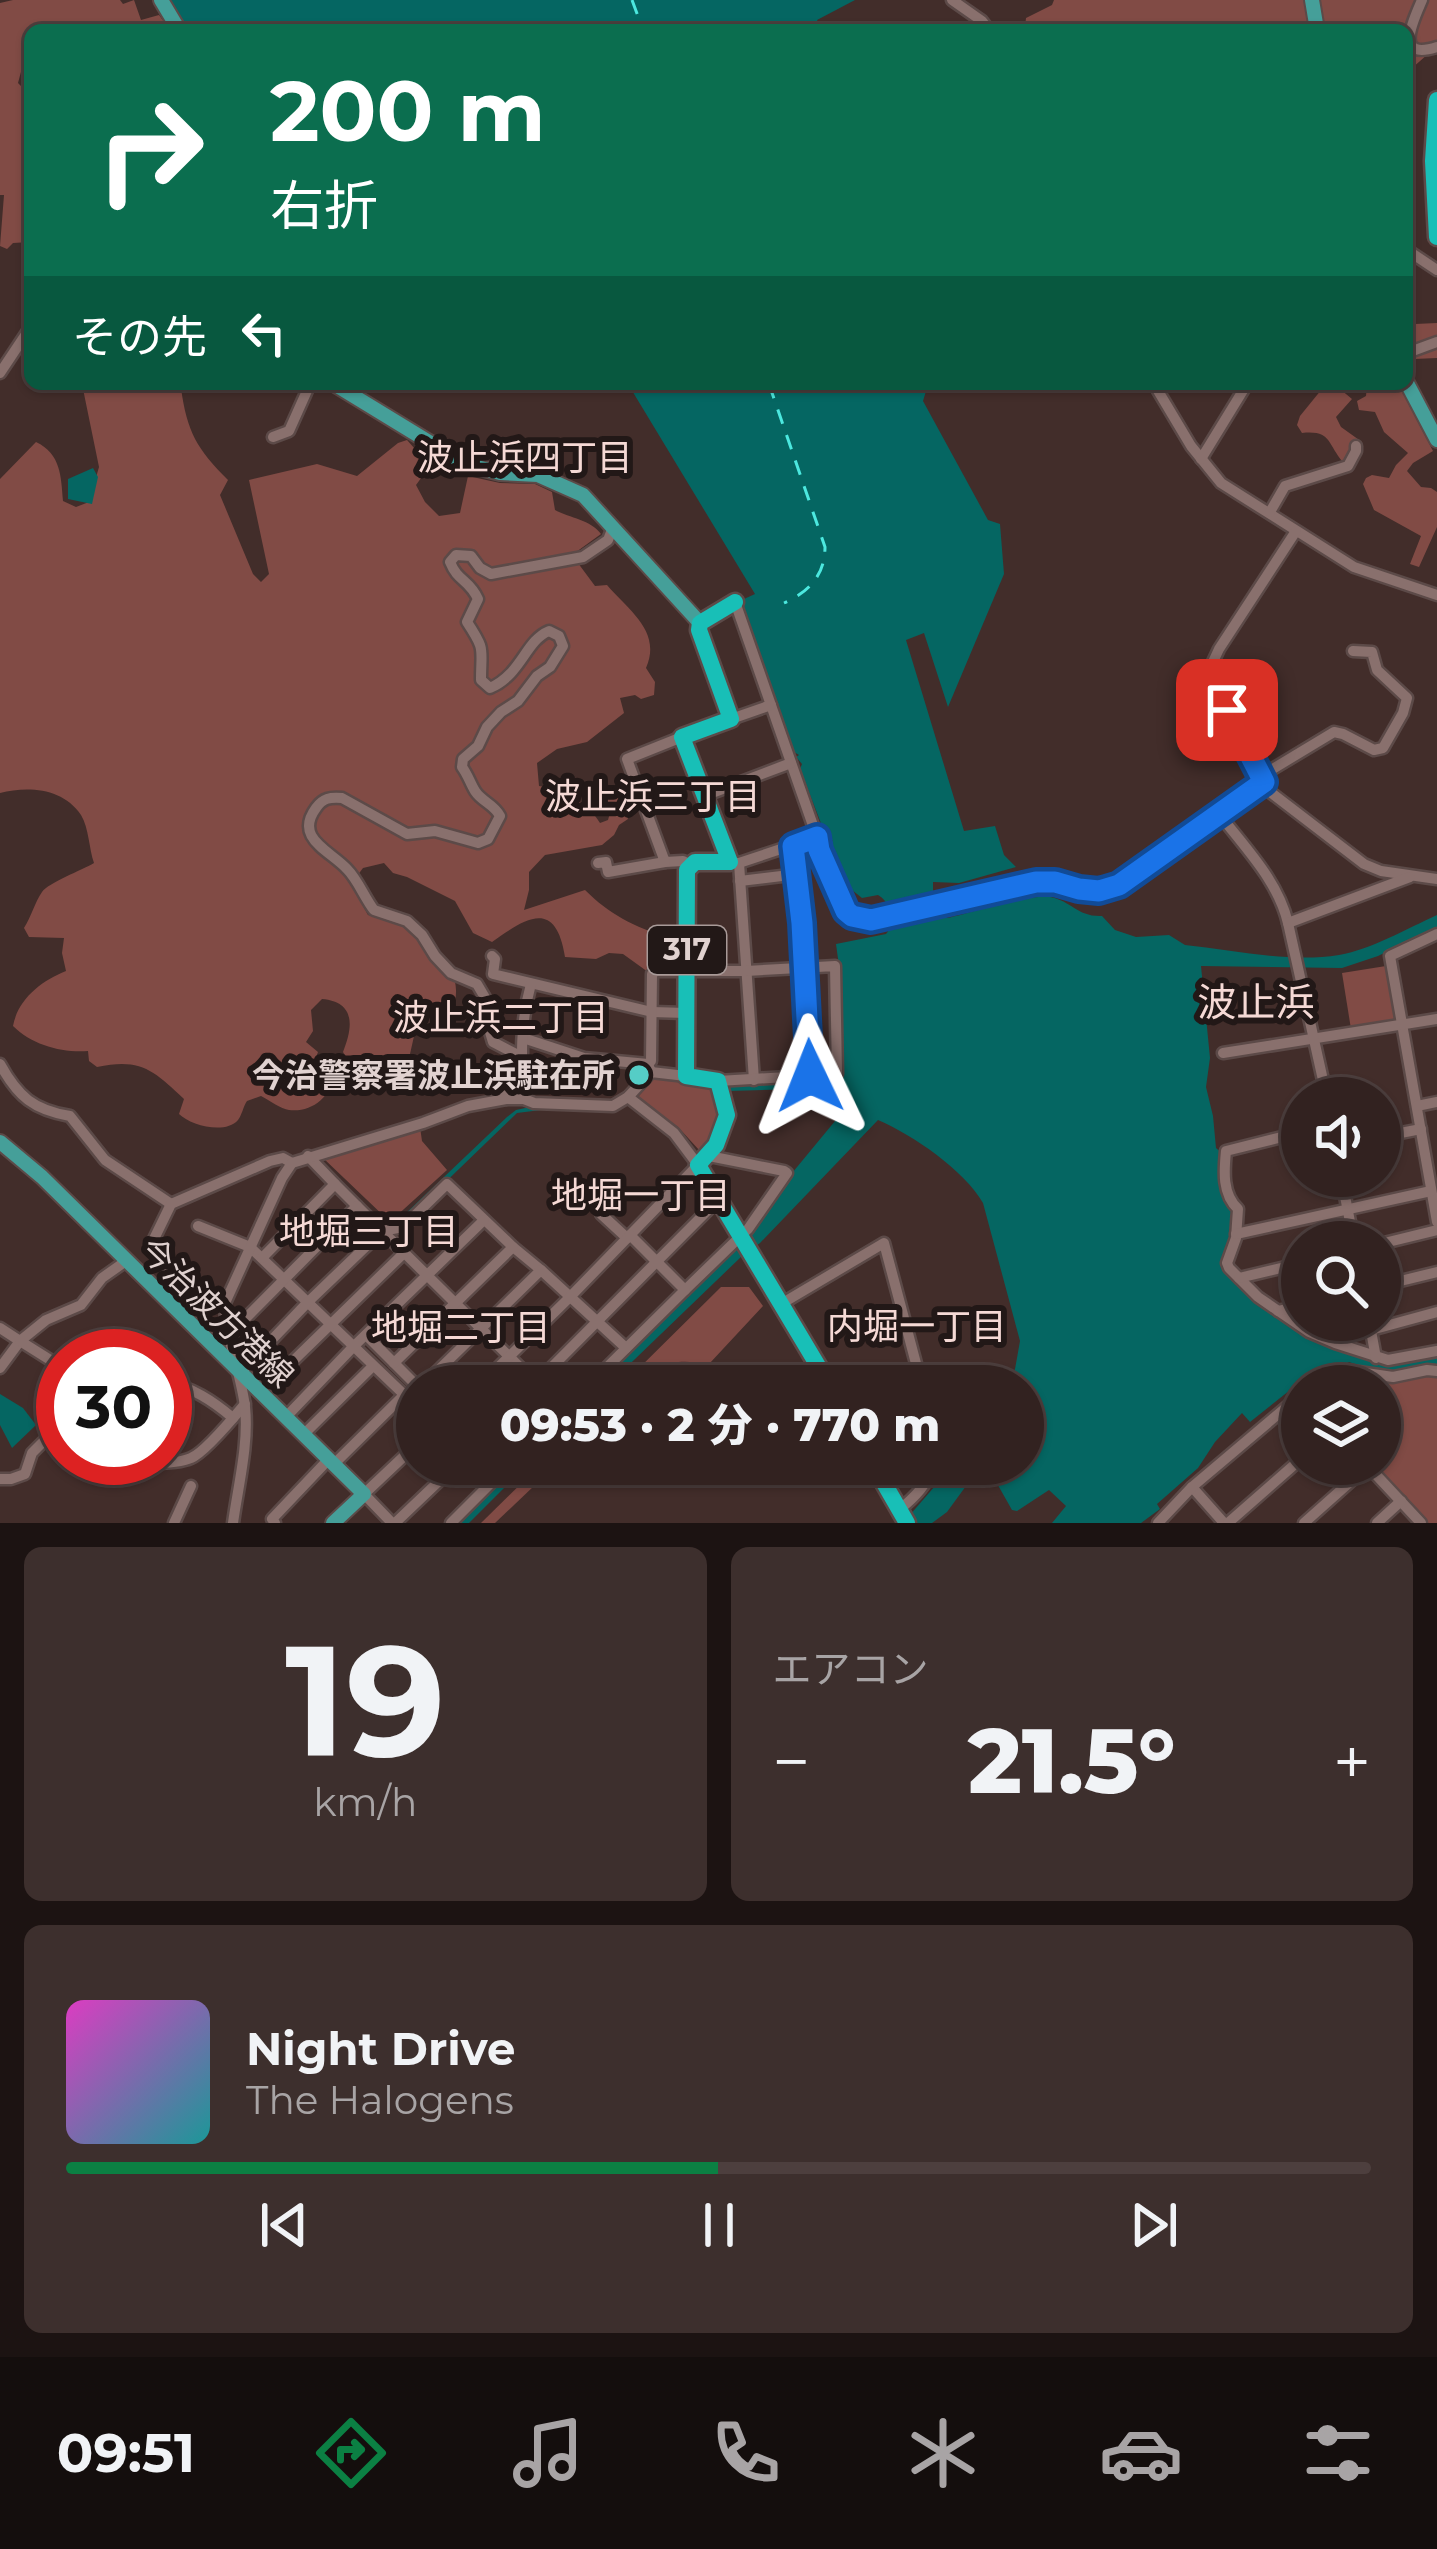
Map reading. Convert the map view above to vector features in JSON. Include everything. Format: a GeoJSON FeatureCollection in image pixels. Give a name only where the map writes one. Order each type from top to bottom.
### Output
{"type":"FeatureCollection","features":[{"type":"Feature","properties":{"kind":"highway"},"geometry":{"type":"LineString","coordinates":[[1437,100],[1433,161],[1437,237]]}},
{"type":"Feature","properties":{"kind":"highway"},"geometry":{"type":"LineString","coordinates":[[691,865],[735,863],[682,737],[731,719],[699,630],[700,623],[735,602]]}},
{"type":"Feature","properties":{"kind":"highway","name":"317"},"geometry":{"type":"LineString","coordinates":[[686,1076],[686,876],[691,865]]}},
{"type":"Feature","properties":{"kind":"highway"},"geometry":{"type":"LineString","coordinates":[[686,1076],[718,1081],[727,1115],[703,1161],[718,1200],[817,1365]]}},
{"type":"Feature","properties":{"kind":"highway"},"geometry":{"type":"LineString","coordinates":[[883,1485],[898,1518]]}},
{"type":"Feature","properties":{"kind":"main road"},"geometry":{"type":"LineString","coordinates":[[344,390],[465,464],[500,473],[538,475],[583,495],[700,623]]}},
{"type":"Feature","properties":{"kind":"main road"},"geometry":{"type":"LineString","coordinates":[[1411,390],[1437,440]]}},
{"type":"Feature","properties":{"kind":"main road","name":"今治波方港線"},"geometry":{"type":"LineString","coordinates":[[0,1142],[174,1305],[364,1494]]}},
{"type":"Feature","properties":{"kind":"main road"},"geometry":{"type":"LineString","coordinates":[[333,1523],[364,1494]]}},
{"type":"Feature","properties":{"kind":"street"},"geometry":{"type":"LineString","coordinates":[[952,0],[984,24]]}},
{"type":"Feature","properties":{"kind":"street"},"geometry":{"type":"LineString","coordinates":[[0,373],[24,337]]}},
{"type":"Feature","properties":{"kind":"street"},"geometry":{"type":"LineString","coordinates":[[272,437],[289,431],[307,390]]}},
{"type":"Feature","properties":{"kind":"street"},"geometry":{"type":"LineString","coordinates":[[1158,390],[1221,483],[1354,567],[1437,595]]}},
{"type":"Feature","properties":{"kind":"street"},"geometry":{"type":"LineString","coordinates":[[1202,459],[1243,390]]}},
{"type":"Feature","properties":{"kind":"street"},"geometry":{"type":"LineString","coordinates":[[1270,512],[1285,486],[1348,466],[1356,446]]}},
{"type":"Feature","properties":{"kind":"street"},"geometry":{"type":"LineString","coordinates":[[520,1056],[493,1042],[487,1001],[477,984],[451,973],[407,921],[374,910],[351,872],[312,840],[309,820],[322,801],[342,798],[407,834],[435,832],[478,843],[488,839],[500,817],[497,808],[473,788],[463,759],[501,712],[550,667],[563,646],[560,636],[549,631],[537,636],[504,682],[490,688],[481,680],[481,643],[467,622],[478,599],[449,562],[456,554],[471,556],[491,574],[583,557],[608,540],[613,526]]}},
{"type":"Feature","properties":{"kind":"street"},"geometry":{"type":"LineString","coordinates":[[1296,531],[1212,664],[1214,686],[1261,781],[1364,864],[1437,879]]}},
{"type":"Feature","properties":{"kind":"street"},"geometry":{"type":"LineString","coordinates":[[735,602],[819,850],[846,911],[871,920],[1036,882],[1099,891],[1119,885],[1334,733],[1374,750],[1383,748],[1407,698],[1377,670],[1372,652],[1353,651]]}},
{"type":"Feature","properties":{"kind":"street"},"geometry":{"type":"LineString","coordinates":[[731,719],[771,705]]}},
{"type":"Feature","properties":{"kind":"street"},"geometry":{"type":"LineString","coordinates":[[665,862],[627,759],[682,737]]}},
{"type":"Feature","properties":{"kind":"street"},"geometry":{"type":"LineString","coordinates":[[704,796],[791,763]]}},
{"type":"Feature","properties":{"kind":"street"},"geometry":{"type":"LineString","coordinates":[[1220,815],[1284,904],[1323,1077]]}},
{"type":"Feature","properties":{"kind":"street"},"geometry":{"type":"LineString","coordinates":[[754,1080],[735,863],[817,837]]}},
{"type":"Feature","properties":{"kind":"street"},"geometry":{"type":"LineString","coordinates":[[793,846],[810,1076]]}},
{"type":"Feature","properties":{"kind":"street"},"geometry":{"type":"LineString","coordinates":[[598,863],[606,862],[608,872],[665,862],[691,865]]}},
{"type":"Feature","properties":{"kind":"street"},"geometry":{"type":"LineString","coordinates":[[740,881],[798,874]]}},
{"type":"Feature","properties":{"kind":"street"},"geometry":{"type":"LineString","coordinates":[[1288,923],[1413,875]]}},
{"type":"Feature","properties":{"kind":"street"},"geometry":{"type":"LineString","coordinates":[[1401,1237],[1437,1226],[1390,956],[1437,934]]}},
{"type":"Feature","properties":{"kind":"street"},"geometry":{"type":"LineString","coordinates":[[492,956],[491,973],[652,1012],[686,1013]]}},
{"type":"Feature","properties":{"kind":"street"},"geometry":{"type":"LineString","coordinates":[[233,1523],[246,1422],[224,1303],[292,1163],[468,1106],[524,1099],[608,1107],[628,1097],[650,1068],[652,974],[656,970],[835,966],[837,1074],[718,1081]]}},
{"type":"Feature","properties":{"kind":"street"},"geometry":{"type":"LineString","coordinates":[[524,1099],[520,1056],[531,984]]}},
{"type":"Feature","properties":{"kind":"street"},"geometry":{"type":"LineString","coordinates":[[1223,1053],[1437,1018]]}},
{"type":"Feature","properties":{"kind":"street"},"geometry":{"type":"LineString","coordinates":[[523,1038],[584,1058],[686,1076]]}},
{"type":"Feature","properties":{"kind":"street"},"geometry":{"type":"LineString","coordinates":[[0,1064],[42,1112],[70,1116],[105,1160],[171,1204]]}},
{"type":"Feature","properties":{"kind":"street"},"geometry":{"type":"LineString","coordinates":[[502,1074],[506,1099]]}},
{"type":"Feature","properties":{"kind":"street"},"geometry":{"type":"LineString","coordinates":[[609,1365],[743,1243],[787,1174],[703,1161],[628,1097]]}},
{"type":"Feature","properties":{"kind":"street"},"geometry":{"type":"LineString","coordinates":[[1417,1106],[1437,1102]]}},
{"type":"Feature","properties":{"kind":"street"},"geometry":{"type":"LineString","coordinates":[[1401,1133],[1421,1129]]}},
{"type":"Feature","properties":{"kind":"street"},"geometry":{"type":"LineString","coordinates":[[1281,1137],[1226,1150],[1229,1200],[1238,1209],[1233,1254],[1227,1263],[1258,1297],[1309,1333],[1376,1358],[1437,1352]]}},
{"type":"Feature","properties":{"kind":"street"},"geometry":{"type":"LineString","coordinates":[[308,1156],[516,1365]]}},
{"type":"Feature","properties":{"kind":"street"},"geometry":{"type":"LineString","coordinates":[[174,1305],[178,1283],[152,1243],[171,1204],[270,1161],[283,1158],[292,1163]]}},
{"type":"Feature","properties":{"kind":"street"},"geometry":{"type":"LineString","coordinates":[[502,1365],[703,1161]]}},
{"type":"Feature","properties":{"kind":"street"},"geometry":{"type":"LineString","coordinates":[[262,1258],[335,1184]]}},
{"type":"Feature","properties":{"kind":"street"},"geometry":{"type":"LineString","coordinates":[[240,1373],[382,1231],[403,1227],[447,1184],[626,1348]]}},
{"type":"Feature","properties":{"kind":"street"},"geometry":{"type":"LineString","coordinates":[[1236,1234],[1431,1191]]}},
{"type":"Feature","properties":{"kind":"street"},"geometry":{"type":"LineString","coordinates":[[1345,1197],[1350,1221]]}},
{"type":"Feature","properties":{"kind":"street"},"geometry":{"type":"LineString","coordinates":[[555,1365],[718,1200]]}},
{"type":"Feature","properties":{"kind":"street"},"geometry":{"type":"LineString","coordinates":[[229,1335],[357,1206]]}},
{"type":"Feature","properties":{"kind":"street"},"geometry":{"type":"LineString","coordinates":[[601,1214],[686,1290]]}},
{"type":"Feature","properties":{"kind":"street"},"geometry":{"type":"LineString","coordinates":[[286,1417],[352,1346],[484,1220]]}},
{"type":"Feature","properties":{"kind":"street"},"geometry":{"type":"LineString","coordinates":[[198,1226],[250,1247],[396,1388]]}},
{"type":"Feature","properties":{"kind":"street"},"geometry":{"type":"LineString","coordinates":[[781,1304],[884,1243],[916,1365]]}},
{"type":"Feature","properties":{"kind":"street"},"geometry":{"type":"LineString","coordinates":[[394,1363],[513,1247]]}},
{"type":"Feature","properties":{"kind":"street"},"geometry":{"type":"LineString","coordinates":[[293,1360],[404,1253]]}},
{"type":"Feature","properties":{"kind":"street"},"geometry":{"type":"LineString","coordinates":[[0,1368],[20,1341],[46,1320],[81,1305],[102,1278],[126,1261]]}},
{"type":"Feature","properties":{"kind":"street"},"geometry":{"type":"LineString","coordinates":[[1239,1278],[1281,1268]]}},
{"type":"Feature","properties":{"kind":"street"},"geometry":{"type":"LineString","coordinates":[[442,1365],[541,1270]]}},
{"type":"Feature","properties":{"kind":"street"},"geometry":{"type":"LineString","coordinates":[[1401,1281],[1437,1272]]}},
{"type":"Feature","properties":{"kind":"street"},"geometry":{"type":"LineString","coordinates":[[1401,1319],[1437,1312]]}},
{"type":"Feature","properties":{"kind":"street"},"geometry":{"type":"LineString","coordinates":[[0,1328],[36,1351]]}},
{"type":"Feature","properties":{"kind":"street"},"geometry":{"type":"LineString","coordinates":[[365,1335],[396,1365]]}},
{"type":"Feature","properties":{"kind":"street"},"geometry":{"type":"LineString","coordinates":[[1373,1341],[1376,1358]]}},
{"type":"Feature","properties":{"kind":"street"},"geometry":{"type":"LineString","coordinates":[[303,1435],[373,1366]]}},
{"type":"Feature","properties":{"kind":"street"},"geometry":{"type":"LineString","coordinates":[[1401,1375],[1437,1371]]}},
{"type":"Feature","properties":{"kind":"street"},"geometry":{"type":"LineString","coordinates":[[192,1390],[233,1418]]}},
{"type":"Feature","properties":{"kind":"street"},"geometry":{"type":"LineString","coordinates":[[275,1523],[272,1519],[396,1402]]}},
{"type":"Feature","properties":{"kind":"street"},"geometry":{"type":"LineString","coordinates":[[192,1458],[245,1404]]}},
{"type":"Feature","properties":{"kind":"street"},"geometry":{"type":"LineString","coordinates":[[1158,1523],[1192,1487],[1281,1412]]}},
{"type":"Feature","properties":{"kind":"street"},"geometry":{"type":"LineString","coordinates":[[0,1479],[25,1474],[36,1449]]}},
{"type":"Feature","properties":{"kind":"street"},"geometry":{"type":"LineString","coordinates":[[396,1464],[364,1494],[394,1523],[435,1485]]}},
{"type":"Feature","properties":{"kind":"street"},"geometry":{"type":"LineString","coordinates":[[1192,1487],[1222,1522],[1281,1475]]}},
{"type":"Feature","properties":{"kind":"street"},"geometry":{"type":"LineString","coordinates":[[451,1523],[490,1485]]}},
{"type":"Feature","properties":{"kind":"street"},"geometry":{"type":"LineString","coordinates":[[898,1518],[924,1485]]}},
{"type":"Feature","properties":{"kind":"street"},"geometry":{"type":"LineString","coordinates":[[1304,1523],[1345,1485]]}},
{"type":"Feature","properties":{"kind":"street"},"geometry":{"type":"LineString","coordinates":[[1386,1485],[1421,1523]]}},
{"type":"Feature","properties":{"kind":"street"},"geometry":{"type":"LineString","coordinates":[[174,1523],[191,1486]]}},
{"type":"Feature","properties":{"kind":"street"},"geometry":{"type":"LineString","coordinates":[[1377,1523],[1401,1501]]}},
{"type":"Feature","properties":{"kind":"shaded area"},"geometry":{"type":"Polygon","coordinates":[[[120,0],[123,4],[134,0],[141,20],[159,15],[166,24],[24,24],[24,66],[18,83],[24,89],[24,242],[7,249],[0,246],[4,195],[0,195],[0,3],[120,0]]]}},
{"type":"Feature","properties":{"kind":"shaded area"},"geometry":{"type":"Polygon","coordinates":[[[1054,0],[1437,0],[1437,46],[1413,67],[1413,24],[1025,24],[1026,18],[1054,0]]]}},
{"type":"Feature","properties":{"kind":"shaded area"},"geometry":{"type":"Polygon","coordinates":[[[1437,323],[1437,358],[1414,359],[1415,324],[1437,323]]]}},
{"type":"Feature","properties":{"kind":"shaded area"},"geometry":{"type":"Polygon","coordinates":[[[83,390],[181,390],[195,439],[228,480],[220,495],[253,574],[261,582],[269,574],[249,480],[317,464],[357,476],[407,440],[430,466],[416,485],[439,516],[460,513],[468,476],[535,484],[552,492],[555,510],[597,529],[601,534],[572,555],[595,586],[607,585],[641,622],[650,643],[646,668],[655,682],[654,695],[620,698],[624,713],[587,742],[557,749],[537,763],[539,786],[574,798],[600,823],[610,813],[606,796],[614,793],[628,819],[602,845],[545,855],[529,872],[524,910],[585,890],[623,919],[667,937],[668,953],[648,972],[623,954],[565,957],[555,927],[539,918],[517,925],[492,942],[473,933],[455,901],[393,873],[384,863],[363,868],[351,884],[368,915],[405,926],[435,947],[450,966],[455,1001],[419,1014],[410,1054],[385,1069],[373,1058],[349,1062],[343,1052],[350,1025],[346,1010],[322,999],[311,1010],[313,1031],[306,1042],[318,1052],[317,1075],[332,1075],[325,1096],[313,1106],[289,1110],[261,1096],[247,1101],[238,1120],[225,1127],[208,1127],[184,1118],[179,1114],[184,1099],[145,1069],[125,1064],[97,1067],[89,1061],[88,1051],[48,1046],[13,1026],[32,992],[66,971],[64,938],[29,937],[24,928],[37,900],[51,885],[94,863],[84,820],[65,799],[33,790],[0,793],[0,479],[36,442],[55,459],[63,501],[76,507],[89,502],[99,467],[83,390]]]}},
{"type":"Feature","properties":{"kind":"shaded area"},"geometry":{"type":"Polygon","coordinates":[[[1321,390],[1341,390],[1352,399],[1336,417],[1341,427],[1362,442],[1360,455],[1343,462],[1324,436],[1302,433],[1297,425],[1321,390]]]}},
{"type":"Feature","properties":{"kind":"shaded area"},"geometry":{"type":"Polygon","coordinates":[[[1366,390],[1401,390],[1433,451],[1407,471],[1421,487],[1437,492],[1437,527],[1419,567],[1410,564],[1421,536],[1374,510],[1363,484],[1372,475],[1389,478],[1408,453],[1384,432],[1375,412],[1359,410],[1357,401],[1366,390]]]}},
{"type":"Feature","properties":{"kind":"shaded area"},"geometry":{"type":"Polygon","coordinates":[[[1386,966],[1395,1022],[1351,1029],[1342,973],[1386,966]]]}},
{"type":"Feature","properties":{"kind":"shaded area"},"geometry":{"type":"Polygon","coordinates":[[[656,1077],[710,1085],[722,1114],[711,1142],[700,1151],[678,1127],[636,1099],[656,1077]]]}},
{"type":"Feature","properties":{"kind":"shaded area"},"geometry":{"type":"Polygon","coordinates":[[[420,1127],[422,1141],[447,1170],[393,1219],[388,1220],[322,1157],[420,1127]]]}},
{"type":"Feature","properties":{"kind":"shaded area"},"geometry":{"type":"Polygon","coordinates":[[[721,1287],[749,1287],[763,1306],[709,1364],[642,1365],[721,1287]]]}},
{"type":"Feature","properties":{"kind":"shaded area"},"geometry":{"type":"Polygon","coordinates":[[[1437,1374],[1437,1523],[1428,1523],[1393,1485],[1401,1485],[1401,1379],[1437,1374]]]}},
{"type":"Feature","properties":{"kind":"shaded area"},"geometry":{"type":"Polygon","coordinates":[[[520,1485],[535,1485],[495,1523],[481,1523],[520,1485]]]}},
{"type":"Feature","properties":{"kind":"water"},"geometry":{"type":"Polygon","coordinates":[[[170,0],[855,0],[817,20],[819,24],[186,24],[170,0]]]}},
{"type":"Feature","properties":{"kind":"water"},"geometry":{"type":"Polygon","coordinates":[[[632,390],[926,390],[923,401],[988,520],[1000,524],[1004,574],[948,707],[924,633],[906,640],[964,831],[995,826],[1004,855],[1016,867],[959,883],[933,882],[933,892],[928,894],[932,909],[940,909],[947,918],[1050,897],[1086,914],[1102,916],[1115,930],[1136,937],[1169,935],[1185,945],[1301,958],[1351,952],[1437,915],[1437,927],[1342,968],[1201,966],[1210,1058],[1206,1087],[1216,1148],[1223,1154],[1223,1191],[1234,1210],[1223,1271],[1281,1320],[1281,1341],[1318,1341],[1384,1365],[1281,1365],[1281,1397],[1250,1422],[1242,1413],[1198,1468],[1141,1523],[1052,1523],[1066,1506],[1049,1490],[1012,1510],[998,1485],[1044,1485],[1044,1365],[1016,1365],[1020,1341],[983,1203],[964,1178],[936,1155],[878,1120],[760,1243],[629,1365],[614,1365],[749,1235],[783,1184],[840,1115],[838,1088],[728,1091],[728,1085],[838,1075],[836,944],[886,934],[894,924],[882,897],[862,898],[852,890],[833,840],[824,831],[744,599],[755,594],[632,390]]]}},
{"type":"Feature","properties":{"kind":"water"},"geometry":{"type":"Polygon","coordinates":[[[93,468],[98,477],[92,504],[68,499],[68,479],[93,468]]]}},
{"type":"Feature","properties":{"kind":"water"},"geometry":{"type":"Polygon","coordinates":[[[539,1105],[541,1110],[517,1113],[401,1225],[391,1226],[507,1117],[516,1110],[539,1105]]]}},
{"type":"Feature","properties":{"kind":"water"},"geometry":{"type":"Polygon","coordinates":[[[1437,1357],[1437,1367],[1401,1372],[1401,1365],[1384,1365],[1437,1357]]]}},
{"type":"Feature","properties":{"kind":"water"},"geometry":{"type":"Polygon","coordinates":[[[0,1394],[23,1408],[36,1425],[12,1448],[0,1425],[0,1394]]]}},
{"type":"Feature","properties":{"kind":"water"},"geometry":{"type":"Polygon","coordinates":[[[490,1485],[507,1485],[469,1523],[455,1523],[490,1485]]]}},
{"type":"Feature","properties":{"kind":"water"},"geometry":{"type":"Polygon","coordinates":[[[936,1485],[967,1485],[947,1512],[932,1523],[903,1523],[936,1485]]]}},
{"type":"Feature","properties":{"kind":"ferry route"},"geometry":{"type":"LineString","coordinates":[[632,0],[641,24]]}},
{"type":"Feature","properties":{"kind":"ferry route"},"geometry":{"type":"LineString","coordinates":[[771,390],[825,547],[814,581],[784,603]]}},
{"type":"Feature","properties":{"kind":"place","name":"今治警察署波止浜駐在所"},"geometry":{"type":"Point","coordinates":[639,1075]}},
{"type":"Feature","properties":{"kind":"district","name":"波止浜四丁目"},"geometry":{"type":"Point","coordinates":[525,457]}},
{"type":"Feature","properties":{"kind":"district","name":"波止浜三丁目"},"geometry":{"type":"Point","coordinates":[653,796]}},
{"type":"Feature","properties":{"kind":"district","name":"波止浜"},"geometry":{"type":"Point","coordinates":[1256,1002]}},
{"type":"Feature","properties":{"kind":"district","name":"波止浜二丁目"},"geometry":{"type":"Point","coordinates":[501,1017]}},
{"type":"Feature","properties":{"kind":"district","name":"地堀一丁目"},"geometry":{"type":"Point","coordinates":[641,1195]}},
{"type":"Feature","properties":{"kind":"district","name":"地堀三丁目"},"geometry":{"type":"Point","coordinates":[369,1231]}},
{"type":"Feature","properties":{"kind":"district","name":"内堀一丁目"},"geometry":{"type":"Point","coordinates":[917,1326]}},
{"type":"Feature","properties":{"kind":"district","name":"地堀二丁目"},"geometry":{"type":"Point","coordinates":[461,1327]}},
{"type":"Feature","properties":{"kind":"route"},"geometry":{"type":"LineString","coordinates":[[810,1076],[793,846],[817,837],[846,911],[871,920],[1036,882],[1099,891],[1119,885],[1264,782],[1227,710]]}}]}
